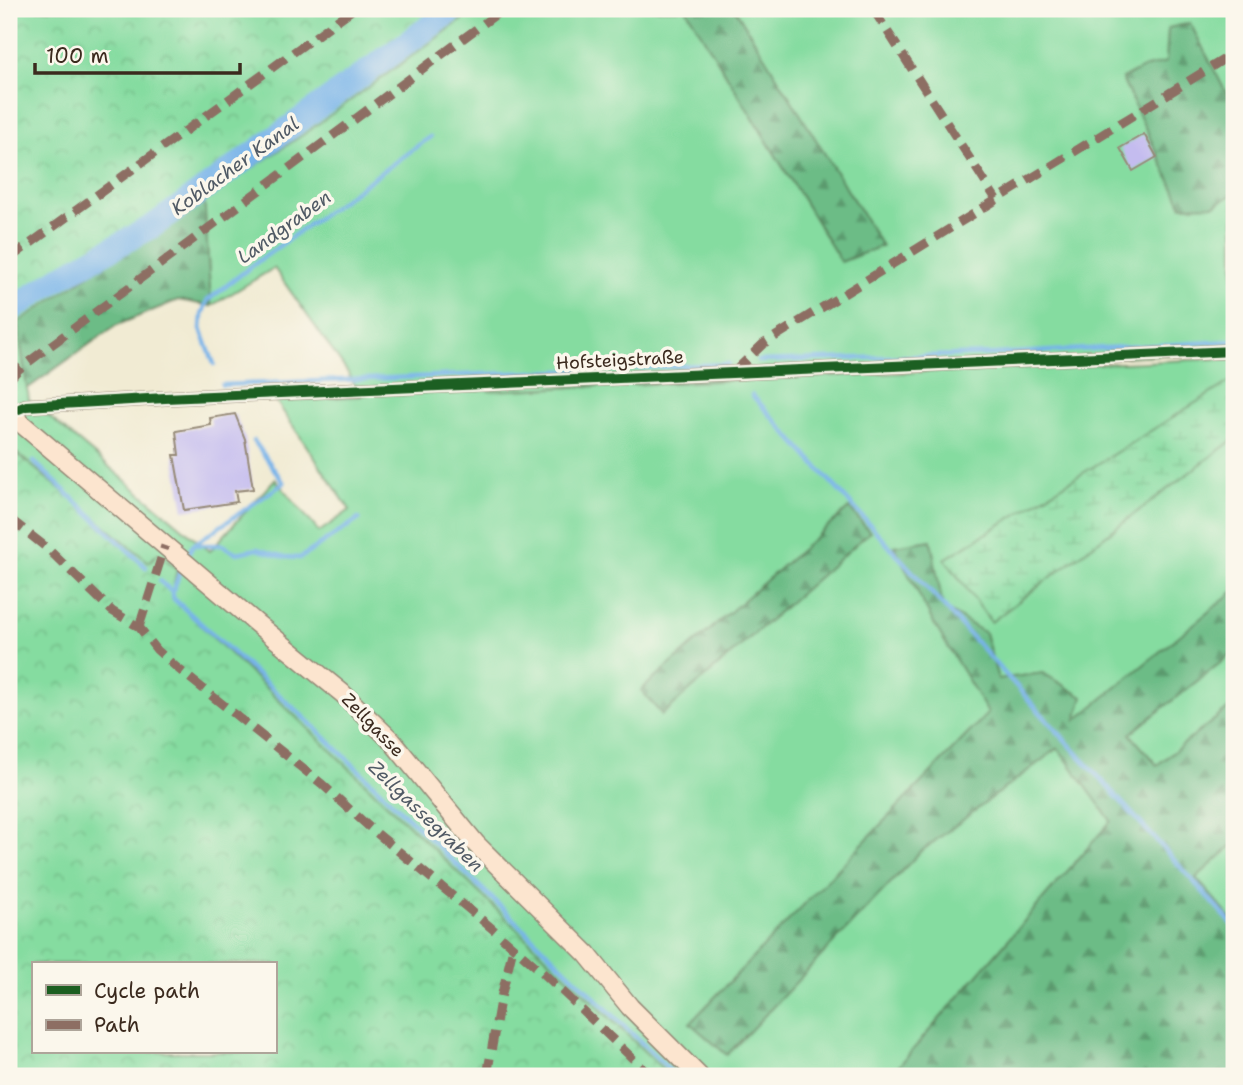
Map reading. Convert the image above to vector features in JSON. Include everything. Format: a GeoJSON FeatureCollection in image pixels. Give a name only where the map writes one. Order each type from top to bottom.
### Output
{"type":"FeatureCollection","features":[{"type":"Feature","properties":{"kind":"main road","name":"Zellgasse"},"geometry":{"type":"LineString","coordinates":[[10,414],[256,624],[342,693],[391,740],[476,844],[587,954],[630,1007],[699,1076]]}},
{"type":"Feature","properties":{"kind":"street","name":"Hofsteigstraße"},"geometry":{"type":"LineString","coordinates":[[10,414],[26,406],[165,398],[1234,351]]}},
{"type":"Feature","properties":{"kind":"green space"},"geometry":{"type":"Polygon","coordinates":[[[9,9],[477,9],[304,134],[9,328],[9,9]]]}},
{"type":"Feature","properties":{"kind":"green space"},"geometry":{"type":"Polygon","coordinates":[[[472,9],[1234,9],[1234,351],[487,391],[1234,358],[1234,1076],[645,1076],[9,529],[9,319],[17,317],[29,400],[210,551],[275,479],[319,532],[350,510],[276,401],[361,396],[348,373],[274,268],[211,306],[204,196],[472,9]]]}},
{"type":"Feature","properties":{"kind":"green space"},"geometry":{"type":"Polygon","coordinates":[[[686,9],[735,9],[882,246],[841,262],[686,9]]]}},
{"type":"Feature","properties":{"kind":"green space"},"geometry":{"type":"Polygon","coordinates":[[[1190,23],[1234,108],[1234,193],[1215,205],[1182,206],[1122,79],[1143,68],[1166,62],[1168,28],[1190,23]]]}},
{"type":"Feature","properties":{"kind":"green space"},"geometry":{"type":"Polygon","coordinates":[[[204,196],[211,306],[178,300],[115,326],[27,389],[17,317],[204,196]]]}},
{"type":"Feature","properties":{"kind":"green space"},"geometry":{"type":"Polygon","coordinates":[[[1234,379],[1234,439],[991,622],[945,559],[1234,379]]]}},
{"type":"Feature","properties":{"kind":"green space"},"geometry":{"type":"Polygon","coordinates":[[[9,447],[149,562],[158,553],[177,569],[171,597],[670,1076],[9,1076],[9,447]]]}},
{"type":"Feature","properties":{"kind":"green space"},"geometry":{"type":"Polygon","coordinates":[[[849,508],[870,532],[662,715],[641,690],[849,508]]]}},
{"type":"Feature","properties":{"kind":"green space"},"geometry":{"type":"Polygon","coordinates":[[[931,540],[943,607],[985,633],[998,679],[1043,673],[1083,697],[1076,720],[1234,591],[1234,652],[1130,734],[1157,765],[1234,704],[1234,844],[1196,878],[1234,922],[1234,1076],[890,1076],[1111,821],[1058,748],[919,853],[727,1055],[690,1023],[988,713],[933,622],[894,546],[931,540]]]}},
{"type":"Feature","properties":{"kind":"building"},"geometry":{"type":"Polygon","coordinates":[[[1144,134],[1157,157],[1133,171],[1120,148],[1144,134]]]}},
{"type":"Feature","properties":{"kind":"building"},"geometry":{"type":"Polygon","coordinates":[[[235,414],[245,439],[253,489],[235,491],[237,502],[184,510],[174,455],[179,455],[176,431],[211,425],[210,418],[235,414]]]}},
{"type":"Feature","properties":{"kind":"waterway","name":"Koblacher Kanal"},"geometry":{"type":"LineString","coordinates":[[9,311],[61,277],[153,226],[454,9]]}},
{"type":"Feature","properties":{"kind":"waterway","name":"Landgraben"},"geometry":{"type":"LineString","coordinates":[[214,364],[201,329],[207,301],[430,137]]}},
{"type":"Feature","properties":{"kind":"waterway"},"geometry":{"type":"LineString","coordinates":[[758,361],[996,354],[1234,341]]}},
{"type":"Feature","properties":{"kind":"waterway"},"geometry":{"type":"LineString","coordinates":[[222,385],[728,364]]}},
{"type":"Feature","properties":{"kind":"waterway"},"geometry":{"type":"LineString","coordinates":[[752,395],[1234,926]]}},
{"type":"Feature","properties":{"kind":"waterway","name":"Landgraben"},"geometry":{"type":"LineString","coordinates":[[189,552],[193,545],[284,483],[254,441]]}},
{"type":"Feature","properties":{"kind":"waterway"},"geometry":{"type":"LineString","coordinates":[[34,462],[146,567]]}},
{"type":"Feature","properties":{"kind":"waterway"},"geometry":{"type":"LineString","coordinates":[[193,545],[222,545],[237,553],[257,549],[284,557],[300,558],[359,519]]}},
{"type":"Feature","properties":{"kind":"waterway","name":"Zellgassegraben"},"geometry":{"type":"LineString","coordinates":[[180,571],[172,594],[174,599],[312,725],[676,1076]]}},
{"type":"Feature","properties":{"kind":"waterway"},"geometry":{"type":"LineString","coordinates":[[160,581],[172,592]]}},
{"type":"Feature","properties":{"kind":"marked path"},"geometry":{"type":"LineString","coordinates":[[9,259],[353,9]]}},
{"type":"Feature","properties":{"kind":"marked path"},"geometry":{"type":"LineString","coordinates":[[9,380],[19,369],[503,9]]}},
{"type":"Feature","properties":{"kind":"marked path"},"geometry":{"type":"LineString","coordinates":[[873,9],[996,199]]}},
{"type":"Feature","properties":{"kind":"marked path"},"geometry":{"type":"LineString","coordinates":[[734,372],[763,344],[1234,53]]}},
{"type":"Feature","properties":{"kind":"marked path"},"geometry":{"type":"LineString","coordinates":[[9,518],[47,548],[112,611],[139,627],[157,650],[176,667],[322,784],[540,970],[651,1076]]}},
{"type":"Feature","properties":{"kind":"marked path"},"geometry":{"type":"LineString","coordinates":[[139,627],[165,546]]}},
{"type":"Feature","properties":{"kind":"marked path"},"geometry":{"type":"LineString","coordinates":[[487,1076],[499,1006],[513,948]]}},
{"type":"Feature","properties":{"kind":"cycle path"},"geometry":{"type":"LineString","coordinates":[[10,415],[26,406],[165,398],[1234,351]]}}]}
